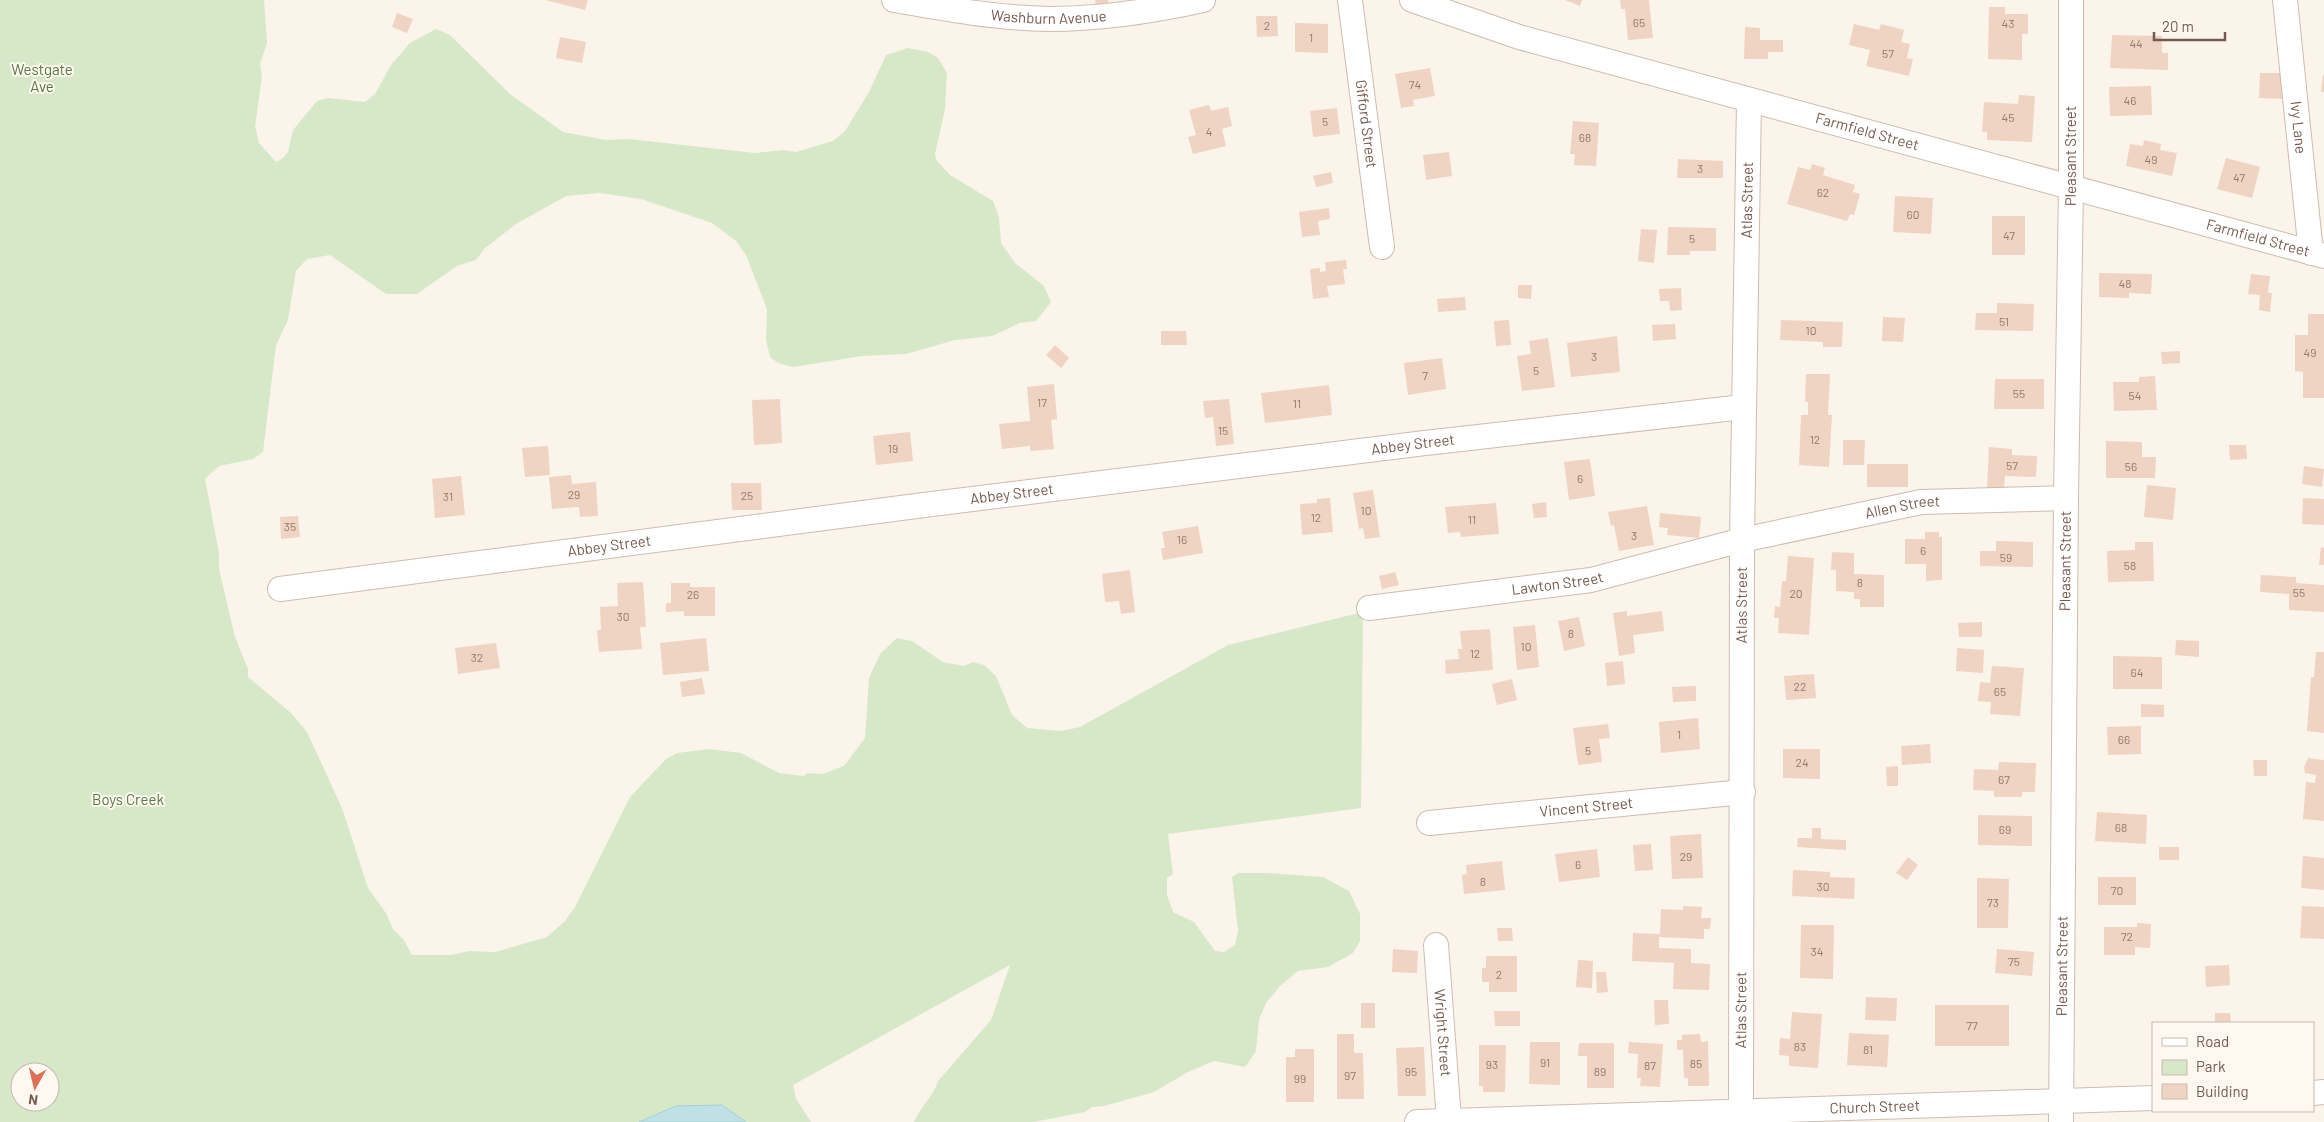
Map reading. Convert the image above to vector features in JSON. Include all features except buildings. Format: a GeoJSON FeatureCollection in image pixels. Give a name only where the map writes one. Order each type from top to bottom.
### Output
{"type":"FeatureCollection","features":[{"type":"Feature","properties":{"kind":"street","name":"Washburn Avenue"},"geometry":{"type":"LineString","coordinates":[[894,0],[980,13],[1048,18],[1121,14],[1203,0]]}},
{"type":"Feature","properties":{"kind":"street","name":"Gifford Street"},"geometry":{"type":"LineString","coordinates":[[1350,0],[1382,247]]}},
{"type":"Feature","properties":{"kind":"street","name":"Farmfield Street"},"geometry":{"type":"LineString","coordinates":[[1412,0],[1520,38],[2318,255]]}},
{"type":"Feature","properties":{"kind":"street","name":"Pleasant Street"},"geometry":{"type":"LineString","coordinates":[[2061,1112],[2066,498],[2071,188],[2071,0]]}},
{"type":"Feature","properties":{"kind":"street","name":"Ivy Lane"},"geometry":{"type":"LineString","coordinates":[[2285,0],[2318,255]]}},
{"type":"Feature","properties":{"kind":"street","name":"Atlas Street"},"geometry":{"type":"LineString","coordinates":[[1741,1111],[1743,407],[1749,100]]}},
{"type":"Feature","properties":{"kind":"street","name":"Abbey Street"},"geometry":{"type":"LineString","coordinates":[[280,589],[924,505],[1425,443],[1743,407]]}},
{"type":"Feature","properties":{"kind":"street","name":"Allen Street"},"geometry":{"type":"LineString","coordinates":[[1742,540],[1921,502],[2066,498]]}},
{"type":"Feature","properties":{"kind":"street","name":"Lawton Street"},"geometry":{"type":"LineString","coordinates":[[1369,608],[1591,580],[1742,540]]}},
{"type":"Feature","properties":{"kind":"street","name":"Vincent Street"},"geometry":{"type":"LineString","coordinates":[[1429,822],[1743,792]]}},
{"type":"Feature","properties":{"kind":"street","name":"Wright Street"},"geometry":{"type":"LineString","coordinates":[[1436,945],[1449,1120]]}},
{"type":"Feature","properties":{"kind":"street","name":"Church Street"},"geometry":{"type":"LineString","coordinates":[[1417,1122],[1741,1111],[2061,1112],[2152,1098]]}},
{"type":"Feature","properties":{"kind":"green space"},"geometry":{"type":"Polygon","coordinates":[[[0,0],[264,0],[267,43],[260,64],[262,77],[255,126],[259,143],[276,162],[288,152],[293,130],[317,101],[328,98],[365,102],[375,94],[391,65],[410,43],[436,29],[450,35],[510,94],[563,132],[606,140],[629,139],[755,153],[783,150],[796,152],[833,141],[845,131],[869,92],[886,55],[908,48],[928,52],[938,58],[947,73],[945,109],[935,154],[937,161],[950,175],[993,201],[999,217],[1001,243],[1015,263],[1044,286],[1051,302],[1036,321],[1020,323],[992,336],[955,340],[906,354],[862,356],[793,367],[778,363],[770,357],[766,340],[767,309],[746,255],[736,241],[712,223],[641,199],[599,193],[566,196],[516,224],[484,249],[476,260],[457,266],[417,294],[386,294],[330,255],[307,259],[296,271],[288,320],[276,345],[263,452],[253,459],[219,466],[205,479],[219,553],[219,569],[235,637],[248,669],[248,677],[291,713],[307,732],[342,808],[368,888],[386,913],[393,929],[404,940],[412,955],[452,955],[469,951],[495,952],[547,937],[565,921],[575,907],[630,797],[666,759],[677,753],[709,749],[741,753],[779,773],[804,776],[807,773],[823,774],[844,766],[865,738],[869,678],[880,654],[897,638],[912,641],[943,662],[964,666],[973,662],[984,665],[996,676],[1012,715],[1027,728],[1061,731],[1080,727],[1228,645],[1363,612],[1361,808],[1168,834],[1173,874],[1167,878],[1167,895],[1173,912],[1194,922],[1215,951],[1224,952],[1235,945],[1238,931],[1232,877],[1238,873],[1323,877],[1349,891],[1360,914],[1360,941],[1353,953],[1328,967],[1298,971],[1280,986],[1266,1003],[1259,1020],[1256,1051],[1245,1067],[1214,1061],[1188,1072],[1154,1092],[1104,1106],[1092,1107],[1085,1112],[1034,1122],[914,1122],[938,1081],[991,1020],[1010,965],[793,1085],[796,1099],[811,1122],[0,1122],[0,0]]]}},
{"type":"Feature","properties":{"kind":"water"},"geometry":{"type":"Polygon","coordinates":[[[722,1105],[746,1122],[639,1122],[676,1106],[722,1105]]]}},
{"type":"Feature","properties":{"kind":"park label","name":"Westgate Ave"},"geometry":{"type":"Point","coordinates":[42,78]}},
{"type":"Feature","properties":{"kind":"park label","name":"Boys Creek"},"geometry":{"type":"Point","coordinates":[128,800]}}]}
